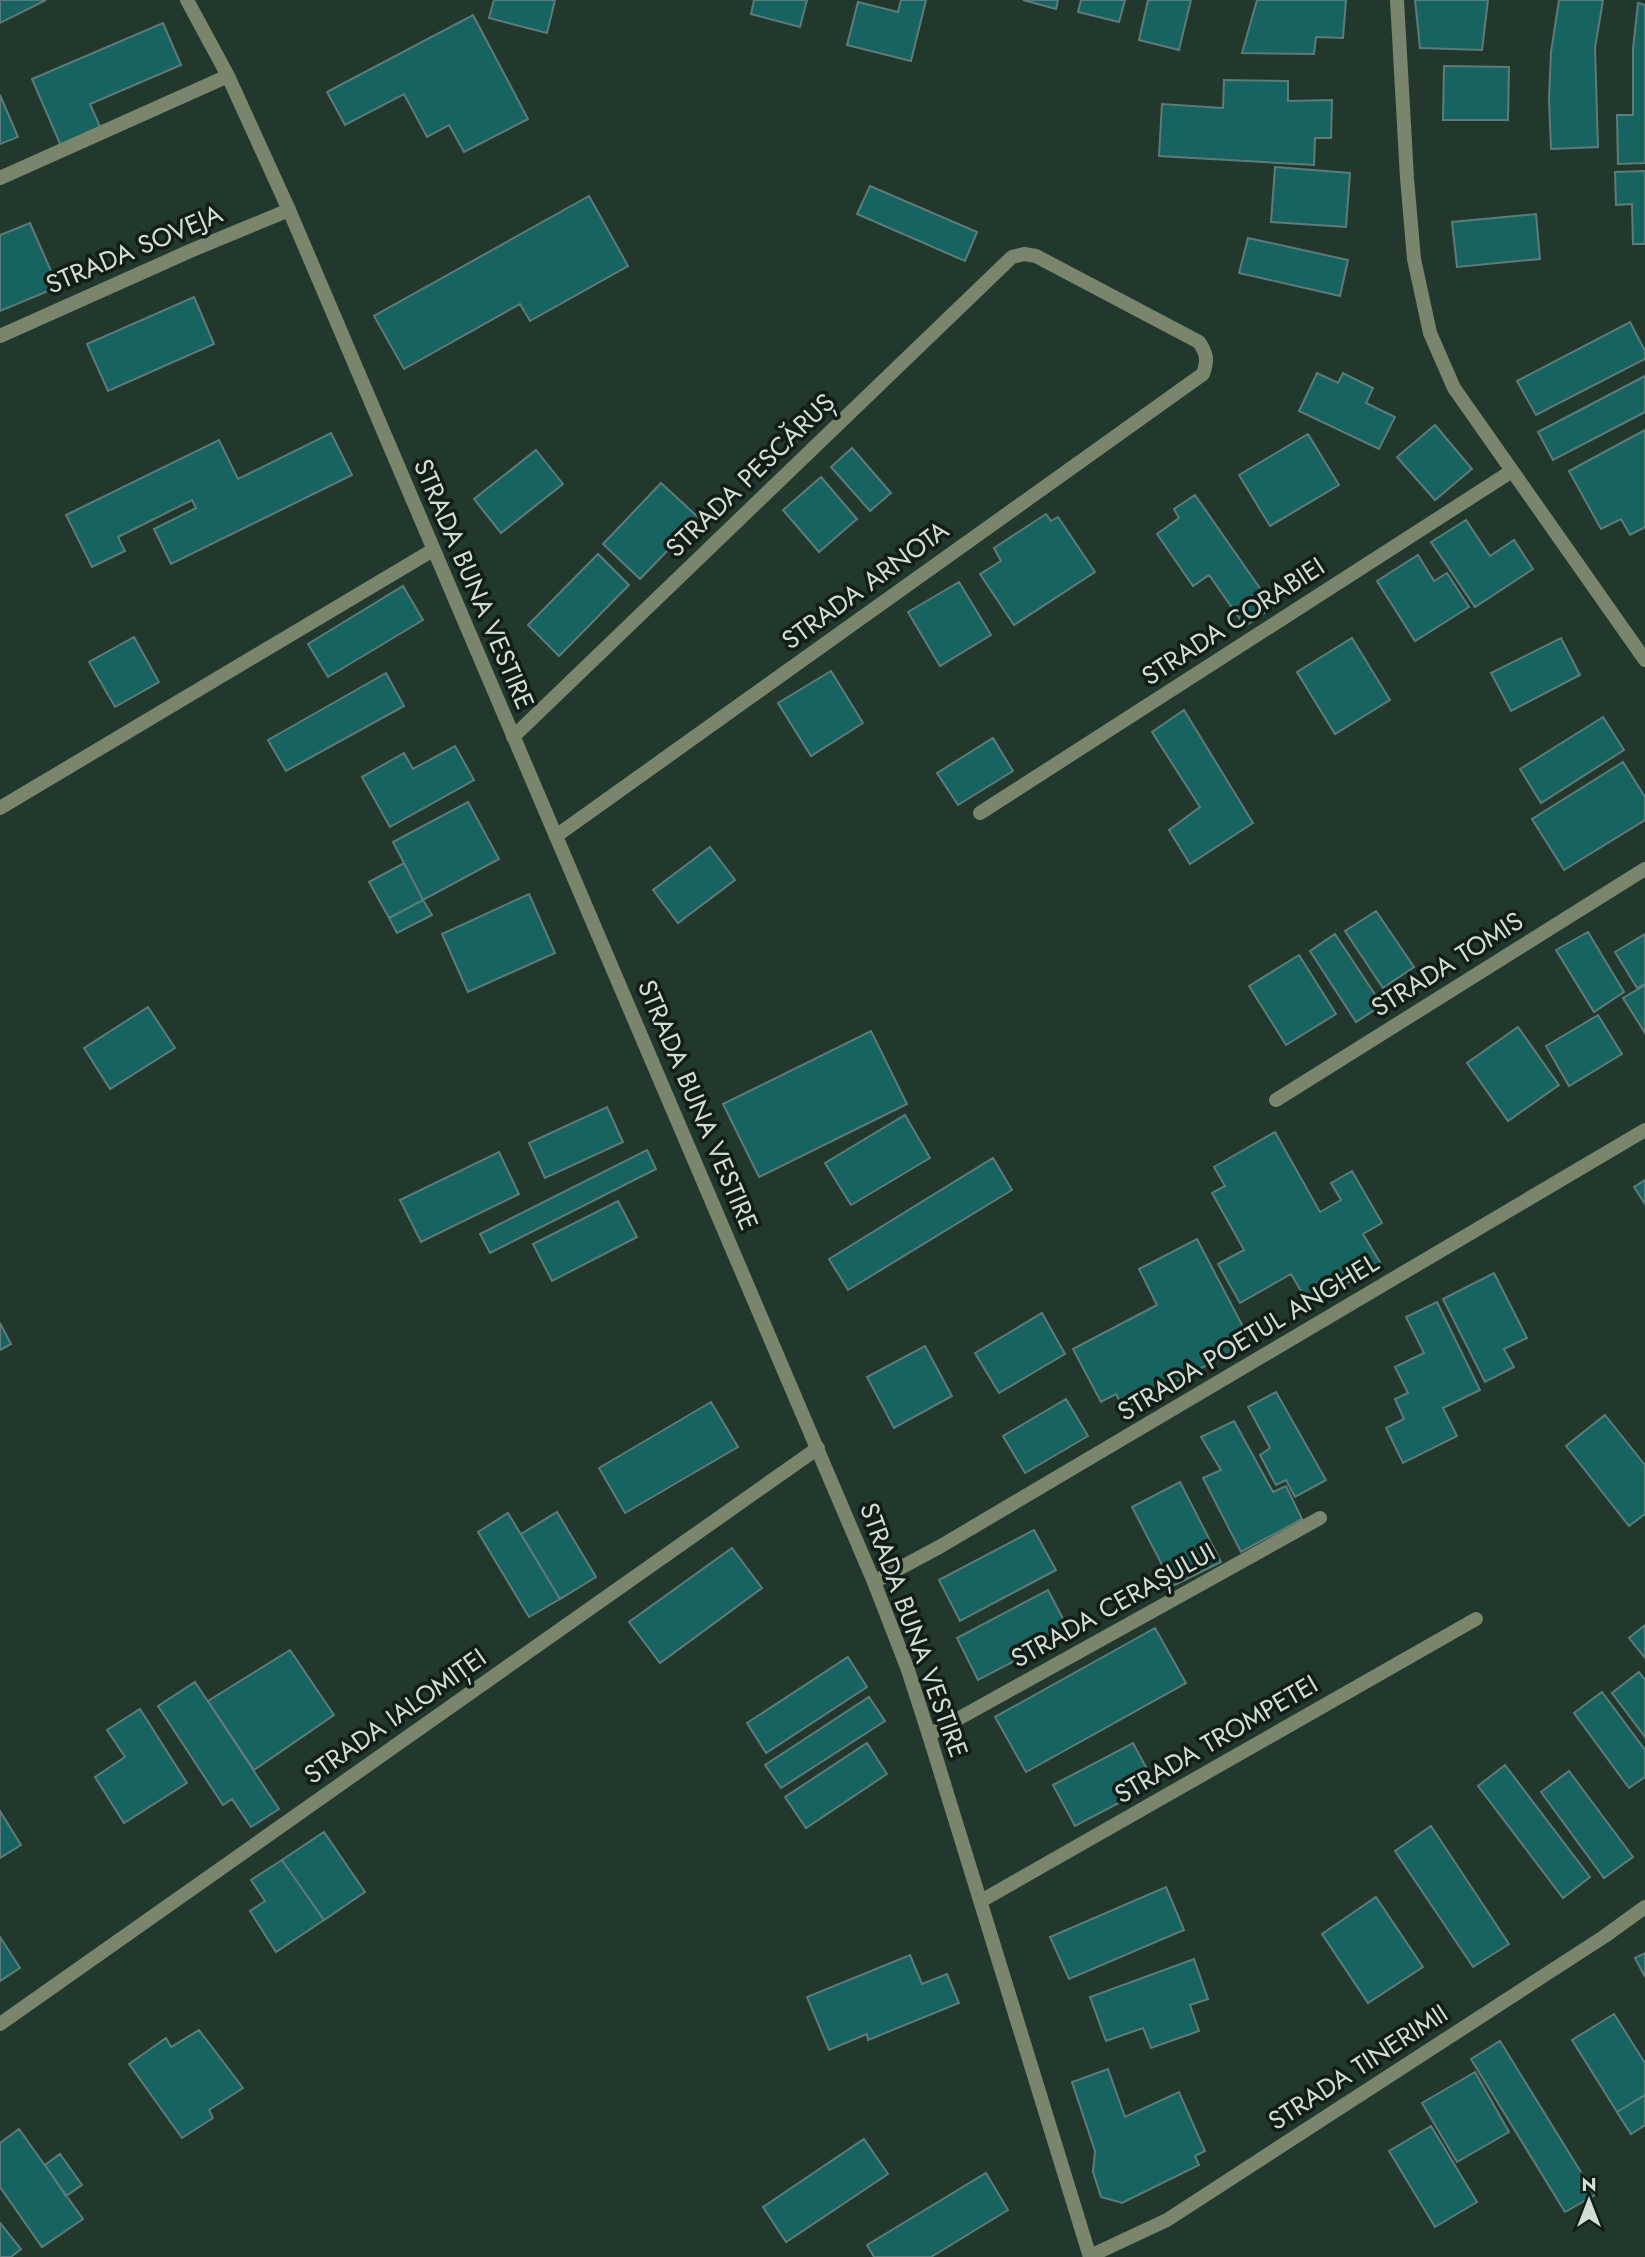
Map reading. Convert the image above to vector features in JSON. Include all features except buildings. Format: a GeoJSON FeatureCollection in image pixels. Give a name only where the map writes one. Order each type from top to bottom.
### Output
{"type":"FeatureCollection","features":[{"type":"Feature","properties":{"kind":"street","name":"STRADA BUNA VESTIRE"},"geometry":{"type":"LineString","coordinates":[[187,0],[228,76],[289,210],[874,1582],[929,1735],[1090,2256]]}},
{"type":"Feature","properties":{"kind":"street"},"geometry":{"type":"LineString","coordinates":[[1397,0],[1406,178],[1414,259],[1430,333],[1454,388],[1645,660]]}},
{"type":"Feature","properties":{"kind":"street"},"geometry":{"type":"LineString","coordinates":[[0,178],[228,76]]}},
{"type":"Feature","properties":{"kind":"street","name":"STRADA SOVEJA"},"geometry":{"type":"LineString","coordinates":[[0,336],[289,210]]}},
{"type":"Feature","properties":{"kind":"street","name":"STRADA ARNOTA"},"geometry":{"type":"LineString","coordinates":[[556,836],[1203,374],[1207,363],[1206,353],[1199,342],[1037,257],[1024,254]]}},
{"type":"Feature","properties":{"kind":"street","name":"STRADA PESCĂRUȘ"},"geometry":{"type":"LineString","coordinates":[[513,737],[1012,257],[1024,254]]}},
{"type":"Feature","properties":{"kind":"street","name":"STRADA CORABIEI"},"geometry":{"type":"LineString","coordinates":[[980,813],[1512,471]]}},
{"type":"Feature","properties":{"kind":"street"},"geometry":{"type":"LineString","coordinates":[[0,808],[433,550]]}},
{"type":"Feature","properties":{"kind":"street","name":"STRADA TOMIS"},"geometry":{"type":"LineString","coordinates":[[1276,1101],[1645,869]]}},
{"type":"Feature","properties":{"kind":"street","name":"STRADA POETUL ANGHEL"},"geometry":{"type":"LineString","coordinates":[[874,1582],[941,1546],[1645,1130]]}},
{"type":"Feature","properties":{"kind":"street","name":"STRADA IALOMIȚEI"},"geometry":{"type":"LineString","coordinates":[[0,2024],[818,1448]]}},
{"type":"Feature","properties":{"kind":"street","name":"STRADA CERAȘULUI"},"geometry":{"type":"LineString","coordinates":[[929,1735],[1320,1518]]}},
{"type":"Feature","properties":{"kind":"street","name":"STRADA TROMPETEI"},"geometry":{"type":"LineString","coordinates":[[981,1900],[1476,1619]]}},
{"type":"Feature","properties":{"kind":"street","name":"STRADA TINERIMII"},"geometry":{"type":"LineString","coordinates":[[1090,2256],[1167,2220],[1605,1936],[1645,1907]]}}]}
